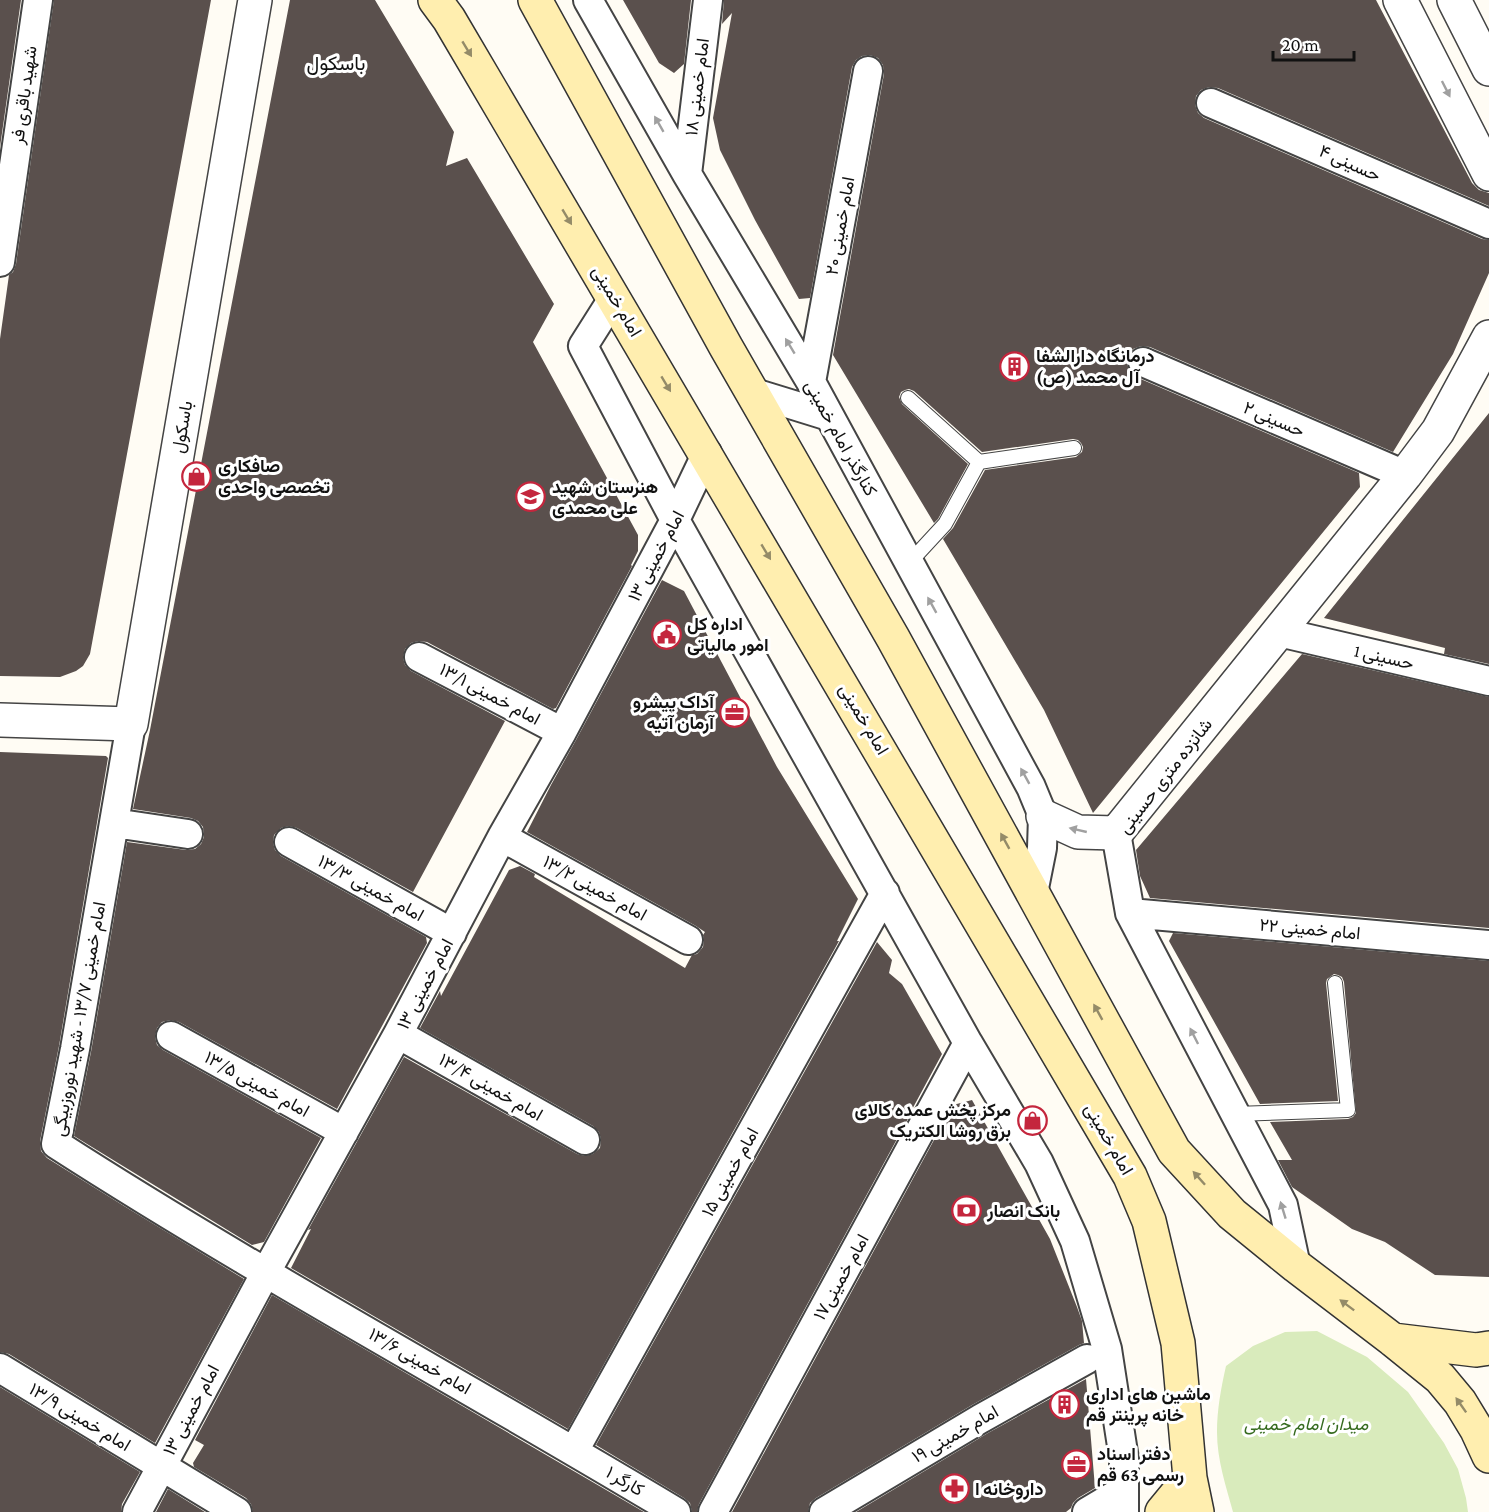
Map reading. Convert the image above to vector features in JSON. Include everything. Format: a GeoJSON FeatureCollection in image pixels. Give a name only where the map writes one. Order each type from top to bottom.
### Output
{"type":"FeatureCollection","features":[{"type":"Feature","properties":{"kind":"main road"},"geometry":{"type":"LineString","coordinates":[[535,0],[752,392],[894,638],[1174,1151],[1232,1214],[1440,1378],[1460,1402],[1489,1456]]}},
{"type":"Feature","properties":{"kind":"main road","name":"امام خمینی"},"geometry":{"type":"LineString","coordinates":[[442,6],[950,865],[1131,1176],[1149,1221],[1178,1343],[1190,1478]]}},
{"type":"Feature","properties":{"kind":"main road"},"geometry":{"type":"LineString","coordinates":[[1394,1340],[1476,1350],[1489,1348]]}},
{"type":"Feature","properties":{"kind":"main road"},"geometry":{"type":"LineString","coordinates":[[1162,1512],[1190,1478]]}},
{"type":"Feature","properties":{"kind":"main road"},"geometry":{"type":"LineString","coordinates":[[1190,1478],[1197,1512]]}},
{"type":"Feature","properties":{"kind":"street","name":"شهید باقری فر"},"geometry":{"type":"LineString","coordinates":[[0,262],[38,0]]}},
{"type":"Feature","properties":{"kind":"street","name":"باسکول"},"geometry":{"type":"LineString","coordinates":[[131,724],[255,0]]}},
{"type":"Feature","properties":{"kind":"street","name":"کنارگذر امام خمینی"},"geometry":{"type":"LineString","coordinates":[[588,0],[687,174],[811,382],[1031,787],[1043,816],[1042,848],[1033,893]]}},
{"type":"Feature","properties":{"kind":"street","name":"امام خمینی ۱۸"},"geometry":{"type":"LineString","coordinates":[[687,174],[708,0]]}},
{"type":"Feature","properties":{"kind":"street"},"geometry":{"type":"LineString","coordinates":[[1400,0],[1489,174]]}},
{"type":"Feature","properties":{"kind":"street"},"geometry":{"type":"LineString","coordinates":[[1454,0],[1489,69]]}},
{"type":"Feature","properties":{"kind":"street","name":"امام خمینی ۲۰"},"geometry":{"type":"LineString","coordinates":[[811,382],[868,70]]}},
{"type":"Feature","properties":{"kind":"street","name":"حسینی ۴"},"geometry":{"type":"LineString","coordinates":[[1210,103],[1489,224]]}},
{"type":"Feature","properties":{"kind":"street"},"geometry":{"type":"LineString","coordinates":[[614,297],[583,346],[675,520],[968,1043],[1038,1163],[1075,1241],[1107,1349],[1124,1459],[1124,1501],[1087,1512]]}},
{"type":"Feature","properties":{"kind":"street","name":"شانزده متری حسینی"},"geometry":{"type":"LineString","coordinates":[[1296,1266],[1283,1205],[1130,913],[1116,833],[1405,475],[1438,431],[1489,337]]}},
{"type":"Feature","properties":{"kind":"street","name":"حسینی ۲"},"geometry":{"type":"LineString","coordinates":[[1143,363],[1405,475]]}},
{"type":"Feature","properties":{"kind":"street"},"geometry":{"type":"LineString","coordinates":[[752,392],[829,416]]}},
{"type":"Feature","properties":{"kind":"street","name":"امام خمینی ۱۳"},"geometry":{"type":"LineString","coordinates":[[137,1512],[398,1034],[502,837],[562,732],[675,520],[707,453]]}},
{"type":"Feature","properties":{"kind":"street","name":"حسینی 1"},"geometry":{"type":"LineString","coordinates":[[1279,632],[1489,681]]}},
{"type":"Feature","properties":{"kind":"street","name":"امام خمینی ۱۳/۱"},"geometry":{"type":"LineString","coordinates":[[419,657],[562,732]]}},
{"type":"Feature","properties":{"kind":"street"},"geometry":{"type":"LineString","coordinates":[[0,720],[131,724]]}},
{"type":"Feature","properties":{"kind":"street","name":"امام خمینی ۱۳/۷ - شهید نوروزبیگی"},"geometry":{"type":"LineString","coordinates":[[131,724],[75,1048],[56,1144],[266,1272]]}},
{"type":"Feature","properties":{"kind":"street"},"geometry":{"type":"LineString","coordinates":[[1043,816],[1078,832],[1116,833]]}},
{"type":"Feature","properties":{"kind":"street"},"geometry":{"type":"LineString","coordinates":[[114,823],[188,834]]}},
{"type":"Feature","properties":{"kind":"street","name":"امام خمینی ۱۳/۲"},"geometry":{"type":"LineString","coordinates":[[502,837],[688,940]]}},
{"type":"Feature","properties":{"kind":"street","name":"امام خمینی ۱۳/۳"},"geometry":{"type":"LineString","coordinates":[[289,842],[452,933]]}},
{"type":"Feature","properties":{"kind":"street","name":"امام خمینی ۱۵"},"geometry":{"type":"LineString","coordinates":[[574,1451],[885,893]]}},
{"type":"Feature","properties":{"kind":"street","name":"امام خمینی ۲۲"},"geometry":{"type":"LineString","coordinates":[[1130,913],[1489,945]]}},
{"type":"Feature","properties":{"kind":"street","name":"امام خمینی ۱۳/۴"},"geometry":{"type":"LineString","coordinates":[[398,1034],[585,1140]]}},
{"type":"Feature","properties":{"kind":"street","name":"امام خمینی ۱۳/۵"},"geometry":{"type":"LineString","coordinates":[[171,1036],[344,1132]]}},
{"type":"Feature","properties":{"kind":"street","name":"امام خمینی۱۷"},"geometry":{"type":"LineString","coordinates":[[713,1512],[968,1043]]}},
{"type":"Feature","properties":{"kind":"street","name":"امام خمینی ۱۳/۶"},"geometry":{"type":"LineString","coordinates":[[266,1272],[574,1451]]}},
{"type":"Feature","properties":{"kind":"street","name":"امام خمینی ۱۹"},"geometry":{"type":"LineString","coordinates":[[824,1512],[980,1419],[1087,1359]]}},
{"type":"Feature","properties":{"kind":"street","name":"امام خمینی ۱۳/۹"},"geometry":{"type":"LineString","coordinates":[[0,1368],[237,1512]]}},
{"type":"Feature","properties":{"kind":"street","name":"کارگر ۱"},"geometry":{"type":"LineString","coordinates":[[574,1451],[676,1512]]}},
{"type":"Feature","properties":{"kind":"lane"},"geometry":{"type":"LineString","coordinates":[[908,398],[979,462]]}},
{"type":"Feature","properties":{"kind":"lane"},"geometry":{"type":"LineString","coordinates":[[979,462],[1074,448]]}},
{"type":"Feature","properties":{"kind":"lane"},"geometry":{"type":"LineString","coordinates":[[909,563],[945,524],[979,462]]}},
{"type":"Feature","properties":{"kind":"lane"},"geometry":{"type":"LineString","coordinates":[[1235,1114],[1348,1110],[1335,983]]}},
{"type":"Feature","properties":{"kind":"green space","name":"میدان امام خمینی"},"geometry":{"type":"Polygon","coordinates":[[[1317,1331],[1367,1357],[1408,1392],[1444,1443],[1458,1469],[1468,1512],[1233,1512],[1222,1473],[1217,1442],[1219,1407],[1226,1366],[1253,1346],[1285,1332],[1317,1331]]]}},
{"type":"Feature","properties":{"kind":"building"},"geometry":{"type":"Polygon","coordinates":[[[0,0],[21,0],[0,147],[0,0]]]}},
{"type":"Feature","properties":{"kind":"building"},"geometry":{"type":"Polygon","coordinates":[[[54,0],[211,0],[90,654],[83,666],[60,677],[0,676],[0,339],[9,275],[16,264],[54,0]]]}},
{"type":"Feature","properties":{"kind":"building"},"geometry":{"type":"Polygon","coordinates":[[[290,0],[375,0],[454,132],[446,166],[467,158],[554,304],[533,342],[638,535],[638,551],[556,708],[553,709],[427,642],[411,643],[405,649],[403,658],[405,665],[411,671],[505,721],[413,892],[297,828],[289,826],[281,828],[274,835],[275,850],[281,856],[426,937],[427,943],[337,1109],[179,1022],[170,1020],[162,1022],[157,1028],[155,1037],[157,1045],[163,1050],[321,1138],[264,1242],[252,1245],[74,1136],[91,1052],[127,842],[186,850],[195,849],[204,837],[203,827],[191,818],[133,809],[290,0]]]}},
{"type":"Feature","properties":{"kind":"building"},"geometry":{"type":"Polygon","coordinates":[[[623,0],[691,0],[684,64],[674,73],[659,63],[623,0]]]}},
{"type":"Feature","properties":{"kind":"building"},"geometry":{"type":"Polygon","coordinates":[[[724,0],[1376,0],[1472,183],[1479,190],[1489,193],[1489,206],[1218,88],[1209,87],[1201,90],[1196,96],[1195,105],[1198,113],[1204,118],[1482,239],[1489,240],[1489,273],[1453,354],[1393,452],[1150,347],[1141,346],[1133,349],[1128,355],[1127,364],[1130,372],[1136,377],[1359,473],[1360,487],[1093,813],[1044,710],[943,539],[953,528],[985,470],[1076,457],[1082,452],[1083,447],[1078,440],[1073,439],[982,452],[914,391],[909,389],[901,392],[899,397],[902,404],[968,464],[934,523],[833,355],[884,74],[883,65],[878,58],[870,55],[856,60],[852,67],[810,298],[799,299],[755,220],[720,150],[713,118],[732,13],[722,24],[724,0]]]}},
{"type":"Feature","properties":{"kind":"building"},"geometry":{"type":"Polygon","coordinates":[[[1489,413],[1489,664],[1444,654],[1445,648],[1324,618],[1489,413]]]}},
{"type":"Feature","properties":{"kind":"building"},"geometry":{"type":"Polygon","coordinates":[[[662,580],[684,591],[777,767],[858,899],[837,941],[839,941],[568,1429],[291,1268],[311,1229],[308,1230],[404,1057],[577,1154],[585,1156],[593,1154],[600,1148],[599,1132],[593,1126],[420,1028],[440,991],[441,996],[509,870],[520,866],[535,874],[534,877],[685,968],[692,955],[697,954],[703,947],[705,932],[696,926],[527,832],[662,580]]]}},
{"type":"Feature","properties":{"kind":"building"},"geometry":{"type":"Polygon","coordinates":[[[1302,654],[1489,697],[1489,928],[1150,898],[1140,876],[1136,850],[1302,654]]]}},
{"type":"Feature","properties":{"kind":"building"},"geometry":{"type":"Polygon","coordinates":[[[0,752],[106,756],[108,758],[59,1046],[40,1141],[41,1151],[47,1158],[244,1279],[155,1443],[9,1354],[0,1352],[0,752]]]}},
{"type":"Feature","properties":{"kind":"building"},"geometry":{"type":"Polygon","coordinates":[[[1173,933],[1489,961],[1489,1277],[1435,1275],[1385,1242],[1352,1229],[1292,1187],[1278,1160],[1292,1160],[1270,1122],[1348,1119],[1356,1113],[1342,977],[1334,974],[1327,979],[1326,983],[1338,1101],[1260,1104],[1169,941],[1173,933]]]}},
{"type":"Feature","properties":{"kind":"building"},"geometry":{"type":"Polygon","coordinates":[[[877,942],[892,960],[889,973],[902,984],[942,1054],[699,1504],[697,1512],[692,1512],[690,1503],[684,1498],[596,1445],[877,942]]]}},
{"type":"Feature","properties":{"kind":"building"},"geometry":{"type":"Polygon","coordinates":[[[972,1100],[1050,1239],[1082,1321],[1084,1343],[972,1405],[816,1498],[810,1503],[808,1512],[732,1512],[953,1105],[972,1100]]]}},
{"type":"Feature","properties":{"kind":"building"},"geometry":{"type":"Polygon","coordinates":[[[272,1295],[644,1512],[253,1512],[246,1498],[194,1467],[193,1463],[204,1445],[195,1440],[272,1295]]]}},
{"type":"Feature","properties":{"kind":"building"},"geometry":{"type":"Polygon","coordinates":[[[1086,1379],[1095,1488],[1078,1498],[1066,1512],[856,1512],[988,1433],[1086,1379]]]}},
{"type":"Feature","properties":{"kind":"building"},"geometry":{"type":"Polygon","coordinates":[[[0,1387],[140,1472],[122,1504],[121,1512],[0,1512],[0,1387]]]}},
{"type":"Feature","properties":{"kind":"building"},"geometry":{"type":"Polygon","coordinates":[[[168,1489],[205,1512],[156,1512],[168,1489]]]}},
{"type":"Feature","properties":{"kind":"place","name":"درمانگاه دارالشفا آل محمد (ص)"},"geometry":{"type":"Point","coordinates":[1015,366]}},
{"type":"Feature","properties":{"kind":"place","name":"صافکاری تخصصی واحدی"},"geometry":{"type":"Point","coordinates":[197,476]}},
{"type":"Feature","properties":{"kind":"place","name":"هنرستان شهید علی محمدی"},"geometry":{"type":"Point","coordinates":[531,497]}},
{"type":"Feature","properties":{"kind":"place","name":"اداره کل امور مالیاتی"},"geometry":{"type":"Point","coordinates":[666,634]}},
{"type":"Feature","properties":{"kind":"place","name":"آداک پیشرو آرمان آتیه"},"geometry":{"type":"Point","coordinates":[735,712]}},
{"type":"Feature","properties":{"kind":"place","name":"مرکز پخش عمده کالای برق روشا الکتریک"},"geometry":{"type":"Point","coordinates":[1032,1120]}},
{"type":"Feature","properties":{"kind":"place","name":"بانک انصار"},"geometry":{"type":"Point","coordinates":[966,1211]}},
{"type":"Feature","properties":{"kind":"place","name":"ماشین های اداری خانه پرینتر قم"},"geometry":{"type":"Point","coordinates":[1065,1404]}},
{"type":"Feature","properties":{"kind":"place","name":"دفتر اسناد رسمی 63 قم"},"geometry":{"type":"Point","coordinates":[1076,1464]}},
{"type":"Feature","properties":{"kind":"place","name":"داروخانه ا"},"geometry":{"type":"Point","coordinates":[954,1489]}},
{"type":"Feature","properties":{"kind":"district","name":"باسکول"},"geometry":{"type":"Point","coordinates":[336,63]}}]}
